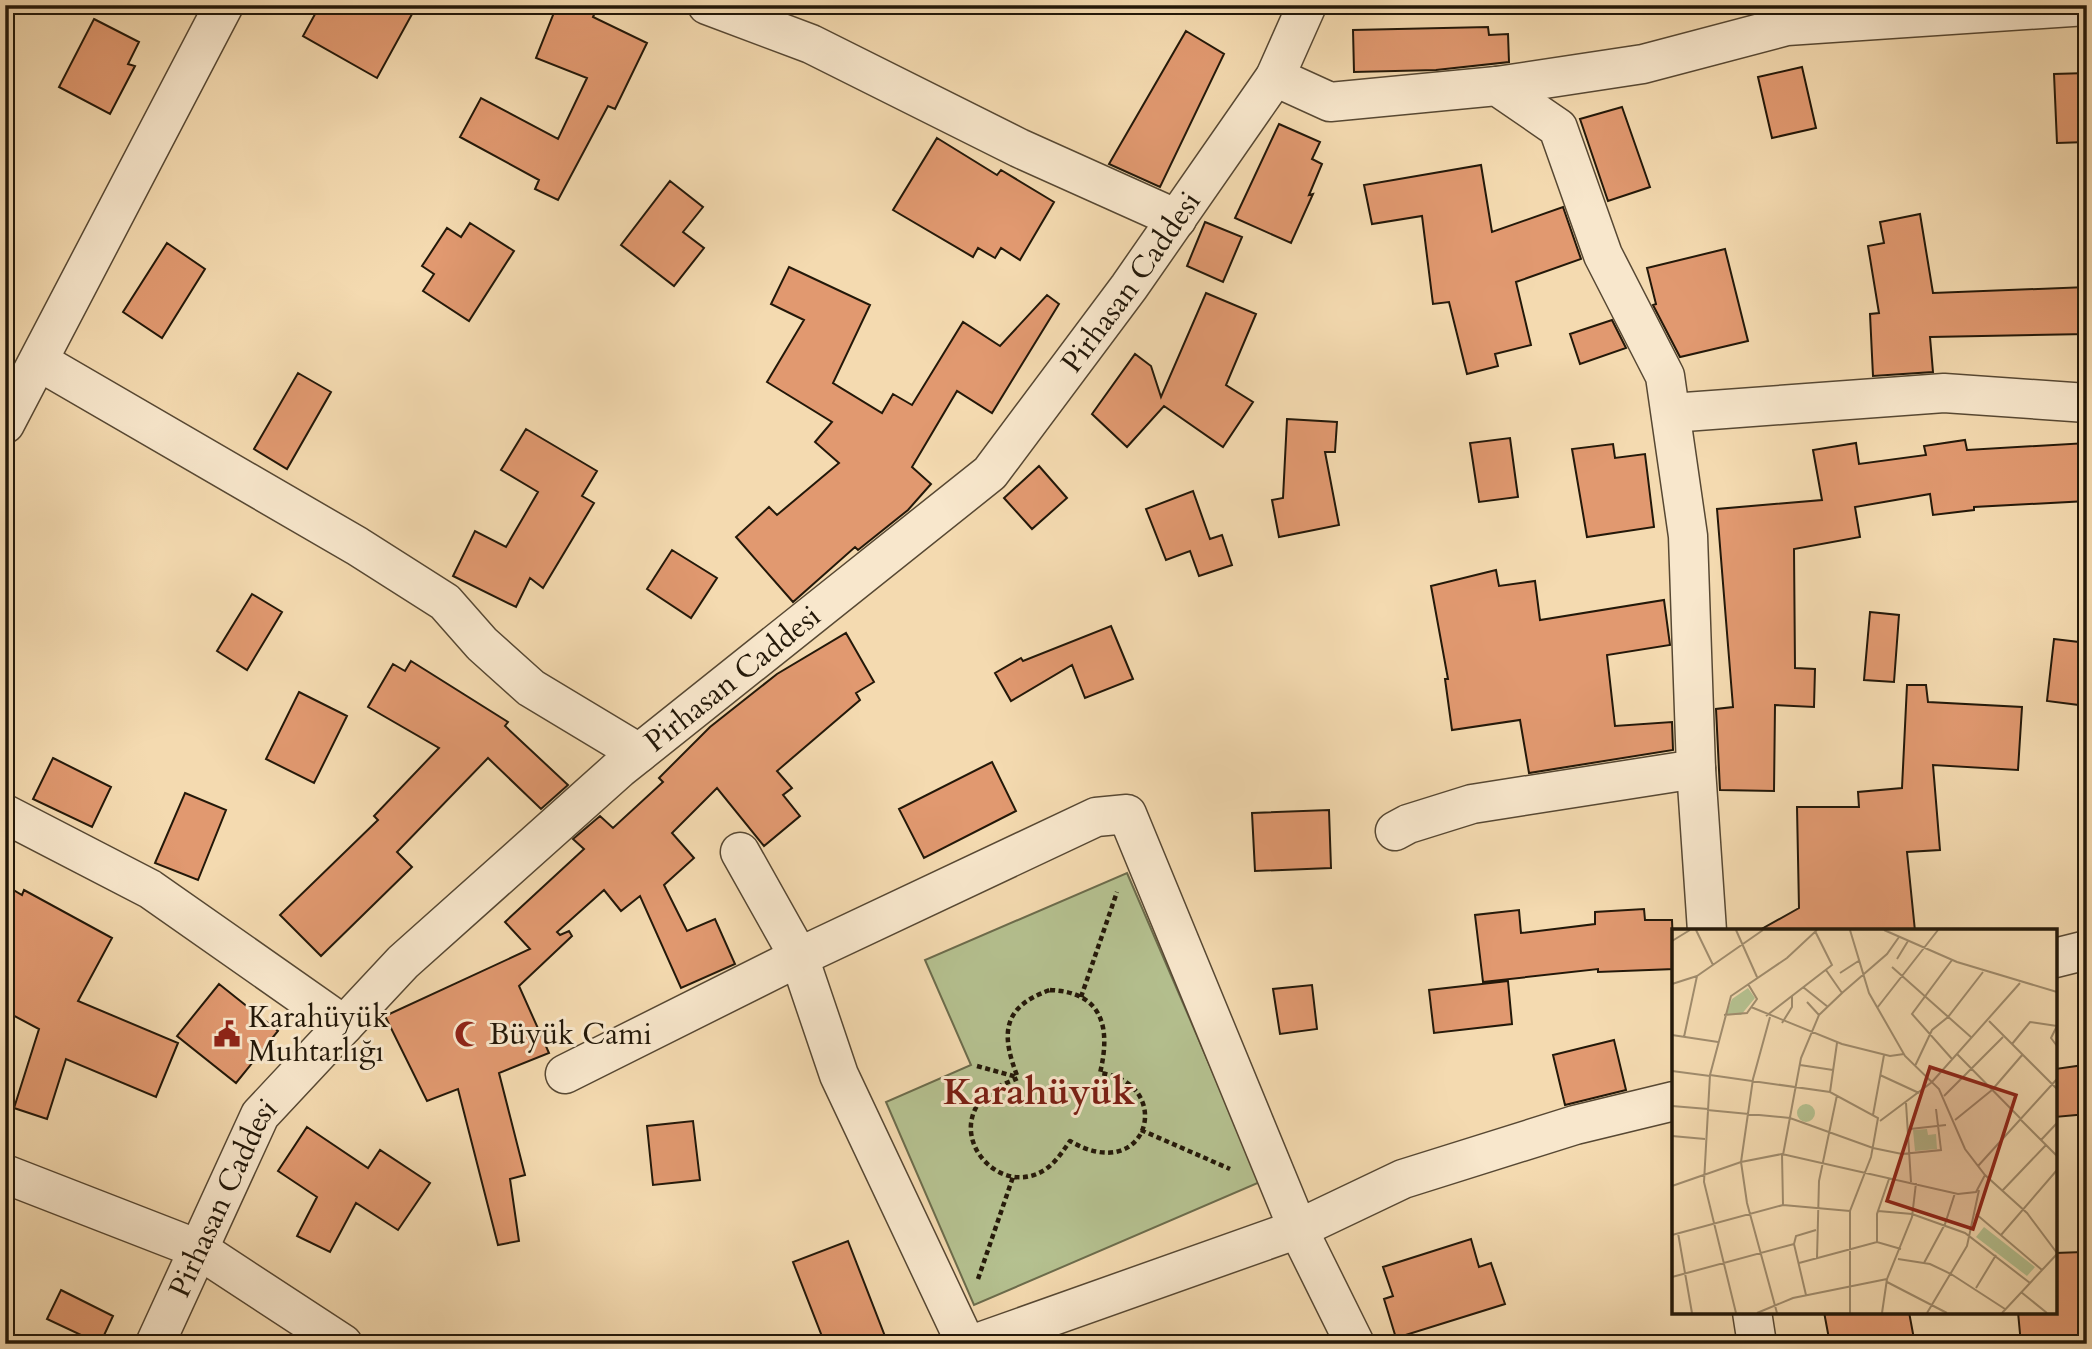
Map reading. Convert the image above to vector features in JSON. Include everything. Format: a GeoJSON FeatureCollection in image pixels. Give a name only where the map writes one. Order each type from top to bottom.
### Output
{"type":"FeatureCollection","features":[{"type":"Feature","properties":{"kind":"street"},"geometry":{"type":"LineString","coordinates":[[5,425],[26,365],[224,5]]}},
{"type":"Feature","properties":{"kind":"street"},"geometry":{"type":"LineString","coordinates":[[707,5],[811,44],[1019,148],[1177,219]]}},
{"type":"Feature","properties":{"kind":"street","name":"Pirhasan Caddesi"},"geometry":{"type":"LineString","coordinates":[[155,1344],[260,1115],[403,962],[639,753],[990,473],[1177,219],[1275,77],[1307,5]]}},
{"type":"Feature","properties":{"kind":"street"},"geometry":{"type":"LineString","coordinates":[[1275,77],[1330,102],[1497,86],[1643,64],[1787,26],[1876,13],[2087,6]]}},
{"type":"Feature","properties":{"kind":"street"},"geometry":{"type":"LineString","coordinates":[[1497,86],[1558,128],[1603,255],[1665,376],[1688,536],[1696,769],[1707,929]]}},
{"type":"Feature","properties":{"kind":"street"},"geometry":{"type":"LineString","coordinates":[[26,365],[357,545],[445,601],[482,644],[531,688],[639,753]]}},
{"type":"Feature","properties":{"kind":"street"},"geometry":{"type":"LineString","coordinates":[[1671,413],[1944,393],[2087,403]]}},
{"type":"Feature","properties":{"kind":"street"},"geometry":{"type":"LineString","coordinates":[[1395,831],[1408,824],[1472,804],[1696,769]]}},
{"type":"Feature","properties":{"kind":"street"},"geometry":{"type":"LineString","coordinates":[[5,814],[150,889],[344,1025]]}},
{"type":"Feature","properties":{"kind":"street"},"geometry":{"type":"LineString","coordinates":[[565,1074],[799,957],[1096,817],[1127,814],[1298,1229],[1355,1344]]}},
{"type":"Feature","properties":{"kind":"street"},"geometry":{"type":"LineString","coordinates":[[740,852],[799,957],[839,1075],[967,1340],[1298,1229],[1403,1179],[1575,1125],[1672,1101]]}},
{"type":"Feature","properties":{"kind":"street"},"geometry":{"type":"LineString","coordinates":[[2057,958],[2087,950]]}},
{"type":"Feature","properties":{"kind":"street"},"geometry":{"type":"LineString","coordinates":[[5,1174],[198,1249],[343,1344]]}},
{"type":"Feature","properties":{"kind":"street"},"geometry":{"type":"LineString","coordinates":[[1752,1314],[1757,1344]]}},
{"type":"Feature","properties":{"kind":"path"},"geometry":{"type":"LineString","coordinates":[[1081,997],[1136,836]]}},
{"type":"Feature","properties":{"kind":"path"},"geometry":{"type":"LineString","coordinates":[[1050,990],[1066,991],[1081,997],[1094,1007],[1105,1029],[1107,1037],[1100,1073],[1123,1078],[1134,1086],[1145,1110],[1141,1130],[1131,1145],[1107,1155],[1094,1153],[1070,1141],[1045,1170],[1030,1176],[1013,1177],[998,1172],[984,1163],[975,1149],[971,1133],[973,1116],[980,1101],[992,1090],[1018,1077],[1007,1051],[1006,1034],[1020,1005],[1032,996],[1050,990]]}},
{"type":"Feature","properties":{"kind":"path"},"geometry":{"type":"LineString","coordinates":[[977,1066],[1018,1077]]}},
{"type":"Feature","properties":{"kind":"path"},"geometry":{"type":"LineString","coordinates":[[1141,1130],[1282,1191]]}},
{"type":"Feature","properties":{"kind":"path"},"geometry":{"type":"LineString","coordinates":[[967,1340],[1013,1177]]}},
{"type":"Feature","properties":{"kind":"green space"},"geometry":{"type":"Polygon","coordinates":[[[1127,873],[1260,1182],[974,1305],[886,1102],[971,1065],[925,960],[1127,873]]]}},
{"type":"Feature","properties":{"kind":"building"},"geometry":{"type":"Polygon","coordinates":[[[320,5],[417,5],[377,78],[303,36],[320,5]]]}},
{"type":"Feature","properties":{"kind":"building"},"geometry":{"type":"Polygon","coordinates":[[[557,5],[598,5],[593,17],[647,43],[615,109],[608,106],[558,200],[535,189],[539,180],[460,137],[481,98],[558,139],[587,78],[536,58],[557,5]]]}},
{"type":"Feature","properties":{"kind":"building"},"geometry":{"type":"Polygon","coordinates":[[[94,19],[139,42],[128,64],[135,66],[110,114],[59,87],[94,19]]]}},
{"type":"Feature","properties":{"kind":"building"},"geometry":{"type":"Polygon","coordinates":[[[1488,27],[1489,35],[1508,34],[1509,62],[1436,70],[1354,72],[1353,30],[1488,27]]]}},
{"type":"Feature","properties":{"kind":"building"},"geometry":{"type":"Polygon","coordinates":[[[1186,31],[1224,54],[1160,187],[1109,164],[1186,31]]]}},
{"type":"Feature","properties":{"kind":"building"},"geometry":{"type":"Polygon","coordinates":[[[1802,67],[1816,128],[1772,138],[1758,77],[1802,67]]]}},
{"type":"Feature","properties":{"kind":"building"},"geometry":{"type":"Polygon","coordinates":[[[2087,73],[2087,142],[2057,143],[2054,74],[2087,73]]]}},
{"type":"Feature","properties":{"kind":"building"},"geometry":{"type":"Polygon","coordinates":[[[1622,107],[1650,187],[1608,201],[1580,119],[1622,107]]]}},
{"type":"Feature","properties":{"kind":"building"},"geometry":{"type":"Polygon","coordinates":[[[1279,124],[1320,142],[1312,159],[1322,164],[1309,195],[1313,194],[1291,243],[1235,218],[1279,124]]]}},
{"type":"Feature","properties":{"kind":"building"},"geometry":{"type":"Polygon","coordinates":[[[937,138],[997,175],[1001,170],[1054,202],[1020,260],[1001,248],[995,258],[978,248],[973,257],[893,210],[937,138]]]}},
{"type":"Feature","properties":{"kind":"building"},"geometry":{"type":"Polygon","coordinates":[[[1481,165],[1492,232],[1563,207],[1581,259],[1516,282],[1531,345],[1495,354],[1498,366],[1467,374],[1449,302],[1433,304],[1422,216],[1372,224],[1364,185],[1481,165]]]}},
{"type":"Feature","properties":{"kind":"building"},"geometry":{"type":"Polygon","coordinates":[[[670,181],[703,207],[683,232],[704,248],[674,286],[621,245],[670,181]]]}},
{"type":"Feature","properties":{"kind":"building"},"geometry":{"type":"Polygon","coordinates":[[[1920,214],[1933,293],[2087,287],[2087,334],[1930,337],[1933,372],[1873,376],[1870,314],[1879,313],[1868,246],[1884,243],[1880,222],[1920,214]]]}},
{"type":"Feature","properties":{"kind":"building"},"geometry":{"type":"Polygon","coordinates":[[[1205,222],[1242,237],[1223,282],[1187,266],[1205,222]]]}},
{"type":"Feature","properties":{"kind":"building"},"geometry":{"type":"Polygon","coordinates":[[[470,223],[514,251],[469,321],[423,291],[434,274],[422,266],[447,228],[461,237],[470,223]]]}},
{"type":"Feature","properties":{"kind":"building"},"geometry":{"type":"Polygon","coordinates":[[[167,243],[205,269],[162,338],[123,312],[167,243]]]}},
{"type":"Feature","properties":{"kind":"building"},"geometry":{"type":"Polygon","coordinates":[[[1725,249],[1748,341],[1680,357],[1653,305],[1656,304],[1647,268],[1725,249]]]}},
{"type":"Feature","properties":{"kind":"building"},"geometry":{"type":"Polygon","coordinates":[[[789,267],[870,305],[833,383],[882,413],[893,394],[912,405],[963,322],[1000,346],[1047,295],[1059,304],[992,413],[957,391],[912,467],[931,484],[908,510],[858,550],[855,547],[793,602],[736,537],[769,507],[777,515],[839,463],[815,442],[832,422],[767,382],[804,320],[771,304],[789,267]]]}},
{"type":"Feature","properties":{"kind":"building"},"geometry":{"type":"Polygon","coordinates":[[[1206,293],[1256,314],[1226,385],[1253,402],[1223,447],[1164,406],[1127,447],[1092,414],[1135,354],[1151,366],[1161,397],[1206,293]]]}},
{"type":"Feature","properties":{"kind":"building"},"geometry":{"type":"Polygon","coordinates":[[[1612,320],[1626,348],[1580,364],[1570,334],[1612,320]]]}},
{"type":"Feature","properties":{"kind":"building"},"geometry":{"type":"Polygon","coordinates":[[[298,373],[331,392],[287,469],[254,449],[298,373]]]}},
{"type":"Feature","properties":{"kind":"building"},"geometry":{"type":"Polygon","coordinates":[[[1287,419],[1337,422],[1335,452],[1325,452],[1339,525],[1279,537],[1272,500],[1283,498],[1287,419]]]}},
{"type":"Feature","properties":{"kind":"building"},"geometry":{"type":"Polygon","coordinates":[[[526,429],[597,471],[582,496],[594,503],[543,588],[530,578],[516,607],[453,576],[475,531],[506,547],[538,492],[501,470],[526,429]]]}},
{"type":"Feature","properties":{"kind":"building"},"geometry":{"type":"Polygon","coordinates":[[[1510,438],[1518,497],[1479,502],[1470,443],[1510,438]]]}},
{"type":"Feature","properties":{"kind":"building"},"geometry":{"type":"Polygon","coordinates":[[[1965,440],[1967,450],[2087,443],[2087,501],[1974,507],[1974,510],[1933,515],[1930,494],[1855,507],[1860,537],[1794,549],[1795,668],[1815,669],[1814,707],[1775,705],[1774,791],[1720,790],[1716,709],[1733,707],[1717,509],[1822,500],[1813,450],[1856,443],[1859,464],[1926,455],[1924,446],[1965,440]]]}},
{"type":"Feature","properties":{"kind":"building"},"geometry":{"type":"Polygon","coordinates":[[[1613,444],[1615,458],[1645,454],[1654,527],[1587,537],[1572,449],[1613,444]]]}},
{"type":"Feature","properties":{"kind":"building"},"geometry":{"type":"Polygon","coordinates":[[[1039,466],[1067,498],[1032,529],[1004,498],[1039,466]]]}},
{"type":"Feature","properties":{"kind":"building"},"geometry":{"type":"Polygon","coordinates":[[[1193,491],[1210,539],[1222,535],[1232,565],[1199,576],[1190,551],[1166,560],[1146,509],[1193,491]]]}},
{"type":"Feature","properties":{"kind":"building"},"geometry":{"type":"Polygon","coordinates":[[[672,550],[717,578],[691,618],[647,589],[672,550]]]}},
{"type":"Feature","properties":{"kind":"building"},"geometry":{"type":"Polygon","coordinates":[[[1496,570],[1499,586],[1535,581],[1540,620],[1664,600],[1670,645],[1607,655],[1615,726],[1672,722],[1673,750],[1529,773],[1520,720],[1452,730],[1445,679],[1448,679],[1431,586],[1496,570]]]}},
{"type":"Feature","properties":{"kind":"building"},"geometry":{"type":"Polygon","coordinates":[[[252,594],[282,612],[247,670],[217,651],[252,594]]]}},
{"type":"Feature","properties":{"kind":"building"},"geometry":{"type":"Polygon","coordinates":[[[1870,612],[1899,615],[1894,682],[1864,680],[1870,612]]]}},
{"type":"Feature","properties":{"kind":"building"},"geometry":{"type":"Polygon","coordinates":[[[1111,626],[1133,679],[1085,698],[1072,665],[1011,701],[995,673],[1021,658],[1023,661],[1111,626]]]}},
{"type":"Feature","properties":{"kind":"building"},"geometry":{"type":"Polygon","coordinates":[[[846,633],[874,682],[856,693],[860,700],[777,771],[792,788],[783,795],[800,816],[764,846],[717,788],[672,833],[694,858],[664,885],[687,931],[715,919],[735,964],[681,988],[640,896],[621,911],[604,890],[557,932],[560,935],[569,931],[572,936],[519,986],[549,1053],[499,1073],[525,1175],[510,1179],[519,1241],[498,1245],[458,1089],[427,1101],[385,1016],[530,949],[505,922],[584,849],[573,839],[600,816],[613,828],[663,782],[659,778],[710,727],[777,674],[846,633]]]}},
{"type":"Feature","properties":{"kind":"building"},"geometry":{"type":"Polygon","coordinates":[[[2054,639],[2087,643],[2087,706],[2047,701],[2054,639]]]}},
{"type":"Feature","properties":{"kind":"building"},"geometry":{"type":"Polygon","coordinates":[[[411,661],[508,722],[505,726],[568,785],[541,809],[488,758],[397,852],[412,867],[321,956],[280,915],[378,820],[374,816],[439,748],[368,707],[393,664],[405,671],[411,661]]]}},
{"type":"Feature","properties":{"kind":"building"},"geometry":{"type":"Polygon","coordinates":[[[1907,685],[1926,685],[1928,702],[2022,707],[2018,770],[1933,765],[1940,850],[1907,852],[1915,929],[1762,929],[1799,908],[1797,807],[1859,807],[1858,792],[1902,788],[1907,685]]]}},
{"type":"Feature","properties":{"kind":"building"},"geometry":{"type":"Polygon","coordinates":[[[299,692],[347,716],[314,783],[266,759],[299,692]]]}},
{"type":"Feature","properties":{"kind":"building"},"geometry":{"type":"Polygon","coordinates":[[[53,758],[111,787],[92,827],[33,799],[53,758]]]}},
{"type":"Feature","properties":{"kind":"building"},"geometry":{"type":"Polygon","coordinates":[[[992,762],[1016,811],[924,858],[899,809],[992,762]]]}},
{"type":"Feature","properties":{"kind":"building"},"geometry":{"type":"Polygon","coordinates":[[[185,793],[226,810],[198,880],[155,863],[185,793]]]}},
{"type":"Feature","properties":{"kind":"building"},"geometry":{"type":"Polygon","coordinates":[[[1329,810],[1331,868],[1255,871],[1252,813],[1329,810]]]}},
{"type":"Feature","properties":{"kind":"building"},"geometry":{"type":"Polygon","coordinates":[[[5,885],[22,895],[24,890],[112,938],[78,1001],[178,1043],[156,1097],[66,1059],[47,1119],[14,1108],[39,1029],[5,1011],[5,885]]]}},
{"type":"Feature","properties":{"kind":"building"},"geometry":{"type":"Polygon","coordinates":[[[1644,909],[1645,920],[1672,920],[1672,969],[1598,972],[1598,969],[1483,982],[1475,915],[1519,910],[1521,933],[1595,924],[1595,912],[1644,909]]]}},
{"type":"Feature","properties":{"kind":"building"},"geometry":{"type":"Polygon","coordinates":[[[1508,981],[1512,1024],[1434,1033],[1429,990],[1508,981]]]}},
{"type":"Feature","properties":{"kind":"building","name":"Karahüyük Muhtarlığı"},"geometry":{"type":"Polygon","coordinates":[[[219,984],[278,1031],[236,1083],[177,1036],[219,984]]]}},
{"type":"Feature","properties":{"kind":"building"},"geometry":{"type":"Polygon","coordinates":[[[1312,985],[1317,1029],[1280,1034],[1273,989],[1312,985]]]}},
{"type":"Feature","properties":{"kind":"building"},"geometry":{"type":"Polygon","coordinates":[[[1614,1040],[1626,1090],[1565,1105],[1553,1055],[1614,1040]]]}},
{"type":"Feature","properties":{"kind":"building"},"geometry":{"type":"Polygon","coordinates":[[[2084,1065],[2087,1114],[2057,1117],[2057,1069],[2084,1065]]]}},
{"type":"Feature","properties":{"kind":"building"},"geometry":{"type":"Polygon","coordinates":[[[693,1121],[700,1180],[653,1185],[647,1126],[693,1121]]]}},
{"type":"Feature","properties":{"kind":"building"},"geometry":{"type":"Polygon","coordinates":[[[307,1127],[368,1168],[380,1150],[430,1183],[398,1230],[356,1203],[330,1252],[297,1236],[317,1197],[278,1171],[307,1127]]]}},
{"type":"Feature","properties":{"kind":"building"},"geometry":{"type":"Polygon","coordinates":[[[1471,1239],[1479,1267],[1491,1263],[1505,1304],[1396,1338],[1384,1299],[1393,1296],[1383,1267],[1471,1239]]]}},
{"type":"Feature","properties":{"kind":"building"},"geometry":{"type":"Polygon","coordinates":[[[848,1241],[888,1344],[825,1344],[793,1262],[848,1241]]]}},
{"type":"Feature","properties":{"kind":"building"},"geometry":{"type":"Polygon","coordinates":[[[2083,1252],[2087,1344],[2021,1344],[2018,1314],[2057,1314],[2057,1253],[2083,1252]]]}},
{"type":"Feature","properties":{"kind":"building"},"geometry":{"type":"Polygon","coordinates":[[[61,1290],[113,1316],[100,1344],[47,1319],[61,1290]]]}},
{"type":"Feature","properties":{"kind":"building"},"geometry":{"type":"Polygon","coordinates":[[[1824,1314],[1909,1314],[1914,1339],[1890,1344],[1830,1344],[1824,1314]]]}},
{"type":"Feature","properties":{"kind":"place","name":"Karahüyük Muhtarlığı"},"geometry":{"type":"Point","coordinates":[227,1034]}},
{"type":"Feature","properties":{"kind":"place","name":"Büyük Cami"},"geometry":{"type":"Point","coordinates":[468,1034]}},
{"type":"Feature","properties":{"kind":"district","name":"Karahüyük"},"geometry":{"type":"Point","coordinates":[1039,1091]}}]}
